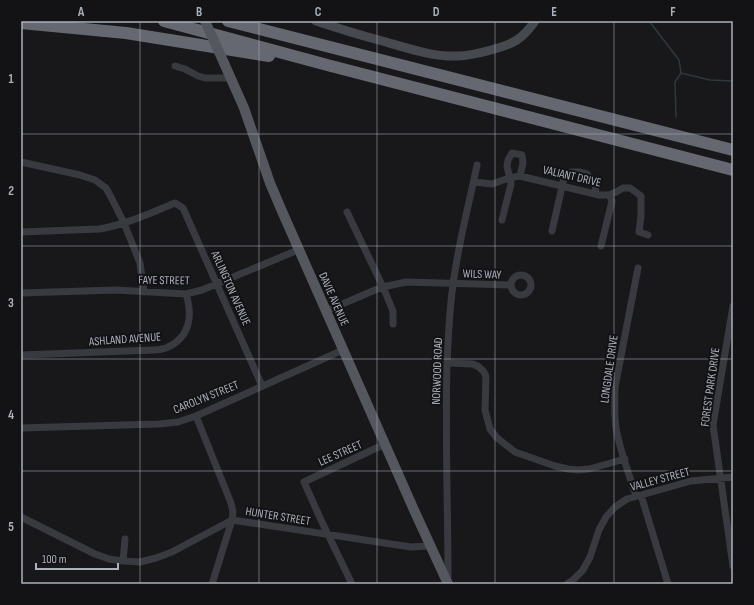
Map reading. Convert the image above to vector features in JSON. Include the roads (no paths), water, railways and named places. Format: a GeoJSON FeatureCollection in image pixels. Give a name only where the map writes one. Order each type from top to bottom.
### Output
{"type":"FeatureCollection","features":[{"type":"Feature","properties":{"kind":"highway"},"geometry":{"type":"LineString","coordinates":[[153,21],[196,30]]}},
{"type":"Feature","properties":{"kind":"highway"},"geometry":{"type":"LineString","coordinates":[[164,21],[331,66],[733,170]]}},
{"type":"Feature","properties":{"kind":"highway"},"geometry":{"type":"LineString","coordinates":[[228,21],[733,150]]}},
{"type":"Feature","properties":{"kind":"highway"},"geometry":{"type":"LineString","coordinates":[[21,23],[126,33],[331,66]]}},
{"type":"Feature","properties":{"kind":"main road","name":"DAVIE AVENUE"},"geometry":{"type":"LineString","coordinates":[[205,21],[246,114],[270,183],[298,250],[447,581]]}},
{"type":"Feature","properties":{"kind":"street"},"geometry":{"type":"LineString","coordinates":[[316,21],[345,31],[425,53],[442,56],[474,54],[504,46],[517,41],[527,32],[535,21]]}},
{"type":"Feature","properties":{"kind":"street"},"geometry":{"type":"LineString","coordinates":[[174,66],[205,78],[231,78]]}},
{"type":"Feature","properties":{"kind":"street"},"geometry":{"type":"LineString","coordinates":[[502,220],[511,184],[507,166],[508,160],[512,153],[522,155],[523,163],[520,176]]}},
{"type":"Feature","properties":{"kind":"street"},"geometry":{"type":"LineString","coordinates":[[21,162],[80,175],[95,180],[106,188],[124,223],[140,263],[144,292]]}},
{"type":"Feature","properties":{"kind":"street","name":"NORWOOD ROAD"},"geometry":{"type":"LineString","coordinates":[[447,581],[446,416],[448,348],[453,284],[462,231],[477,165]]}},
{"type":"Feature","properties":{"kind":"street"},"geometry":{"type":"LineString","coordinates":[[552,230],[564,178],[571,172],[587,174],[595,183],[596,194]]}},
{"type":"Feature","properties":{"kind":"street","name":"VALIANT DRIVE"},"geometry":{"type":"LineString","coordinates":[[474,182],[492,184],[520,176],[596,194],[609,195],[623,188],[630,188],[641,196],[639,232],[648,235]]}},
{"type":"Feature","properties":{"kind":"street"},"geometry":{"type":"LineString","coordinates":[[601,246],[612,201],[609,195]]}},
{"type":"Feature","properties":{"kind":"street","name":"ARLINGTON AVENUE"},"geometry":{"type":"LineString","coordinates":[[124,223],[175,203],[183,208],[262,386]]}},
{"type":"Feature","properties":{"kind":"street"},"geometry":{"type":"LineString","coordinates":[[347,212],[384,287],[393,311],[393,324]]}},
{"type":"Feature","properties":{"kind":"street"},"geometry":{"type":"LineString","coordinates":[[21,232],[99,229],[110,228],[124,223]]}},
{"type":"Feature","properties":{"kind":"street","name":"FAYE STREET"},"geometry":{"type":"LineString","coordinates":[[21,293],[106,290],[186,294],[202,290],[298,250]]}},
{"type":"Feature","properties":{"kind":"street","name":"LONGDALE DRIVE"},"geometry":{"type":"LineString","coordinates":[[638,268],[616,388],[614,408],[616,428],[625,459],[639,495],[668,584]]}},
{"type":"Feature","properties":{"kind":"street","name":"WILS WAY"},"geometry":{"type":"LineString","coordinates":[[326,311],[384,287],[406,282],[511,285]]}},
{"type":"Feature","properties":{"kind":"street","name":"ASHLAND AVENUE"},"geometry":{"type":"LineString","coordinates":[[21,355],[154,350],[166,348],[177,342],[185,332],[190,321],[190,308],[186,294]]}},
{"type":"Feature","properties":{"kind":"street","name":"FOREST PARK DRIVE"},"geometry":{"type":"LineString","coordinates":[[733,306],[714,425],[733,566]]}},
{"type":"Feature","properties":{"kind":"street","name":"CAROLYN STREET"},"geometry":{"type":"LineString","coordinates":[[21,428],[159,424],[178,422],[196,416],[343,350]]}},
{"type":"Feature","properties":{"kind":"street"},"geometry":{"type":"LineString","coordinates":[[448,363],[472,364],[480,367],[484,372],[486,377],[485,410],[490,429],[497,438],[515,452],[568,469],[589,469],[625,459]]}},
{"type":"Feature","properties":{"kind":"street"},"geometry":{"type":"LineString","coordinates":[[196,416],[231,502],[233,512],[232,520],[212,584]]}},
{"type":"Feature","properties":{"kind":"street","name":"LEE STREET"},"geometry":{"type":"LineString","coordinates":[[328,534],[304,482],[385,444]]}},
{"type":"Feature","properties":{"kind":"street","name":"VALLEY STREET"},"geometry":{"type":"LineString","coordinates":[[567,584],[582,570],[590,558],[599,530],[606,518],[616,507],[627,499],[692,480],[733,477]]}},
{"type":"Feature","properties":{"kind":"street","name":"HUNTER STREET"},"geometry":{"type":"LineString","coordinates":[[21,517],[95,554],[123,562],[140,562],[172,552],[232,520],[411,547],[430,545]]}},
{"type":"Feature","properties":{"kind":"street"},"geometry":{"type":"LineString","coordinates":[[328,534],[352,584]]}},
{"type":"Feature","properties":{"kind":"street"},"geometry":{"type":"LineString","coordinates":[[123,562],[125,539]]}},
{"type":"Feature","properties":{"kind":"waterway"},"geometry":{"type":"LineString","coordinates":[[649,21],[679,60],[681,73],[710,80],[733,81]]}},
{"type":"Feature","properties":{"kind":"waterway"},"geometry":{"type":"LineString","coordinates":[[676,117],[675,82],[681,73]]}}]}
